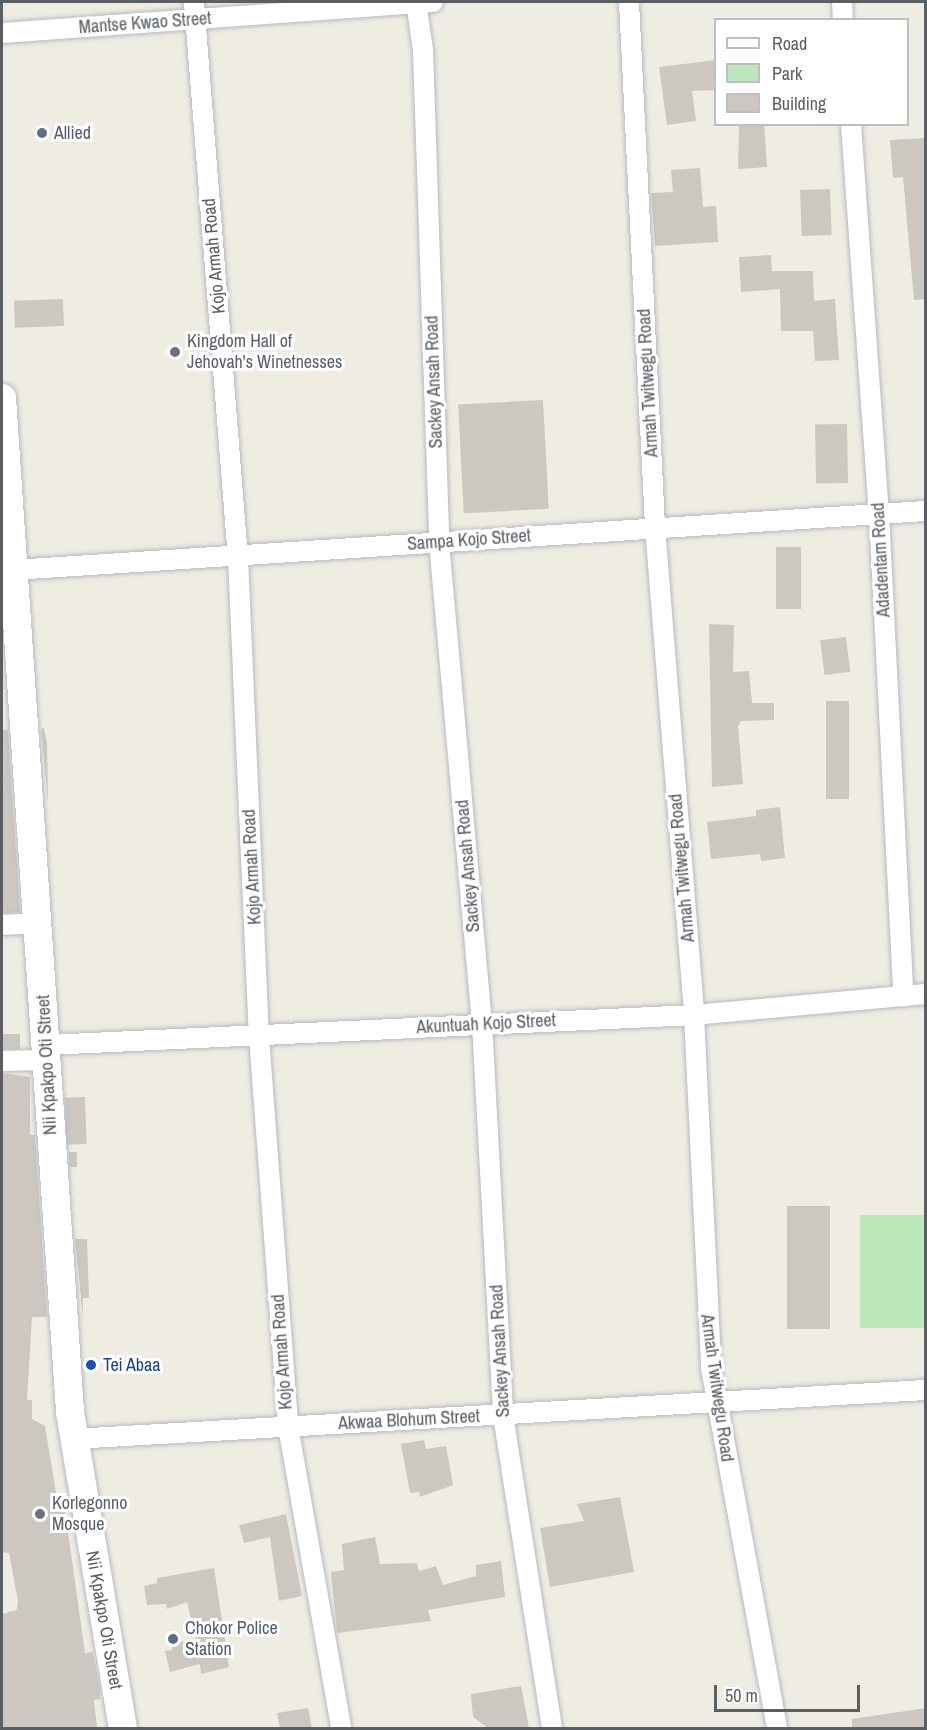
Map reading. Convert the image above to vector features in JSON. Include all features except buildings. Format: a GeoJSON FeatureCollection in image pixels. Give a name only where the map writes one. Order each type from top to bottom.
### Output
{"type":"FeatureCollection","features":[{"type":"Feature","properties":{"kind":"street","name":"Sackey Ansah Road"},"geometry":{"type":"LineString","coordinates":[[416,2],[423,50],[439,542],[482,1023],[503,1415],[552,1728]]}},
{"type":"Feature","properties":{"kind":"street","name":"Mantse Kwao Street"},"geometry":{"type":"LineString","coordinates":[[2,33],[194,10],[433,2]]}},
{"type":"Feature","properties":{"kind":"street","name":"Armah Twitwegu Road"},"geometry":{"type":"LineString","coordinates":[[629,2],[655,527],[694,1015],[706,1308],[718,1404],[777,1728]]}},
{"type":"Feature","properties":{"kind":"street"},"geometry":{"type":"LineString","coordinates":[[842,2],[843,18]]}},
{"type":"Feature","properties":{"kind":"street","name":"Kojo Armah Road"},"geometry":{"type":"LineString","coordinates":[[194,10],[238,558],[259,1037],[288,1426],[341,1728]]}},
{"type":"Feature","properties":{"kind":"street","name":"Adadentam Road"},"geometry":{"type":"LineString","coordinates":[[851,126],[879,513],[903,996]]}},
{"type":"Feature","properties":{"kind":"street","name":"Nii Kpakpo Oti Street"},"geometry":{"type":"LineString","coordinates":[[2,398],[73,1439],[123,1728]]}},
{"type":"Feature","properties":{"kind":"street","name":"Sampa Kojo Street"},"geometry":{"type":"LineString","coordinates":[[13,570],[238,558],[655,527],[926,511]]}},
{"type":"Feature","properties":{"kind":"street"},"geometry":{"type":"LineString","coordinates":[[2,925],[39,923]]}},
{"type":"Feature","properties":{"kind":"street","name":"Akuntuah Kojo Street"},"geometry":{"type":"LineString","coordinates":[[2,1061],[47,1052],[482,1023],[694,1015],[926,994]]}},
{"type":"Feature","properties":{"kind":"street","name":"Akwaa Blohum Street"},"geometry":{"type":"LineString","coordinates":[[73,1439],[718,1404],[926,1390]]}},
{"type":"Feature","properties":{"kind":"green space"},"geometry":{"type":"Polygon","coordinates":[[[860,1215],[925,1215],[925,1328],[860,1328],[860,1215]]]}},
{"type":"Feature","properties":{"kind":"place","name":"Allied"},"geometry":{"type":"Point","coordinates":[42,133]}},
{"type":"Feature","properties":{"kind":"place","name":"Kingdom Hall of Jehovah's Winetnesses"},"geometry":{"type":"Point","coordinates":[175,352]}},
{"type":"Feature","properties":{"kind":"place","name":"Tei Abaa"},"geometry":{"type":"Point","coordinates":[91,1365]}},
{"type":"Feature","properties":{"kind":"place","name":"Korlegonno Mosque"},"geometry":{"type":"Point","coordinates":[40,1514]}},
{"type":"Feature","properties":{"kind":"place","name":"Chokor Police Station"},"geometry":{"type":"Point","coordinates":[173,1639]}}]}
